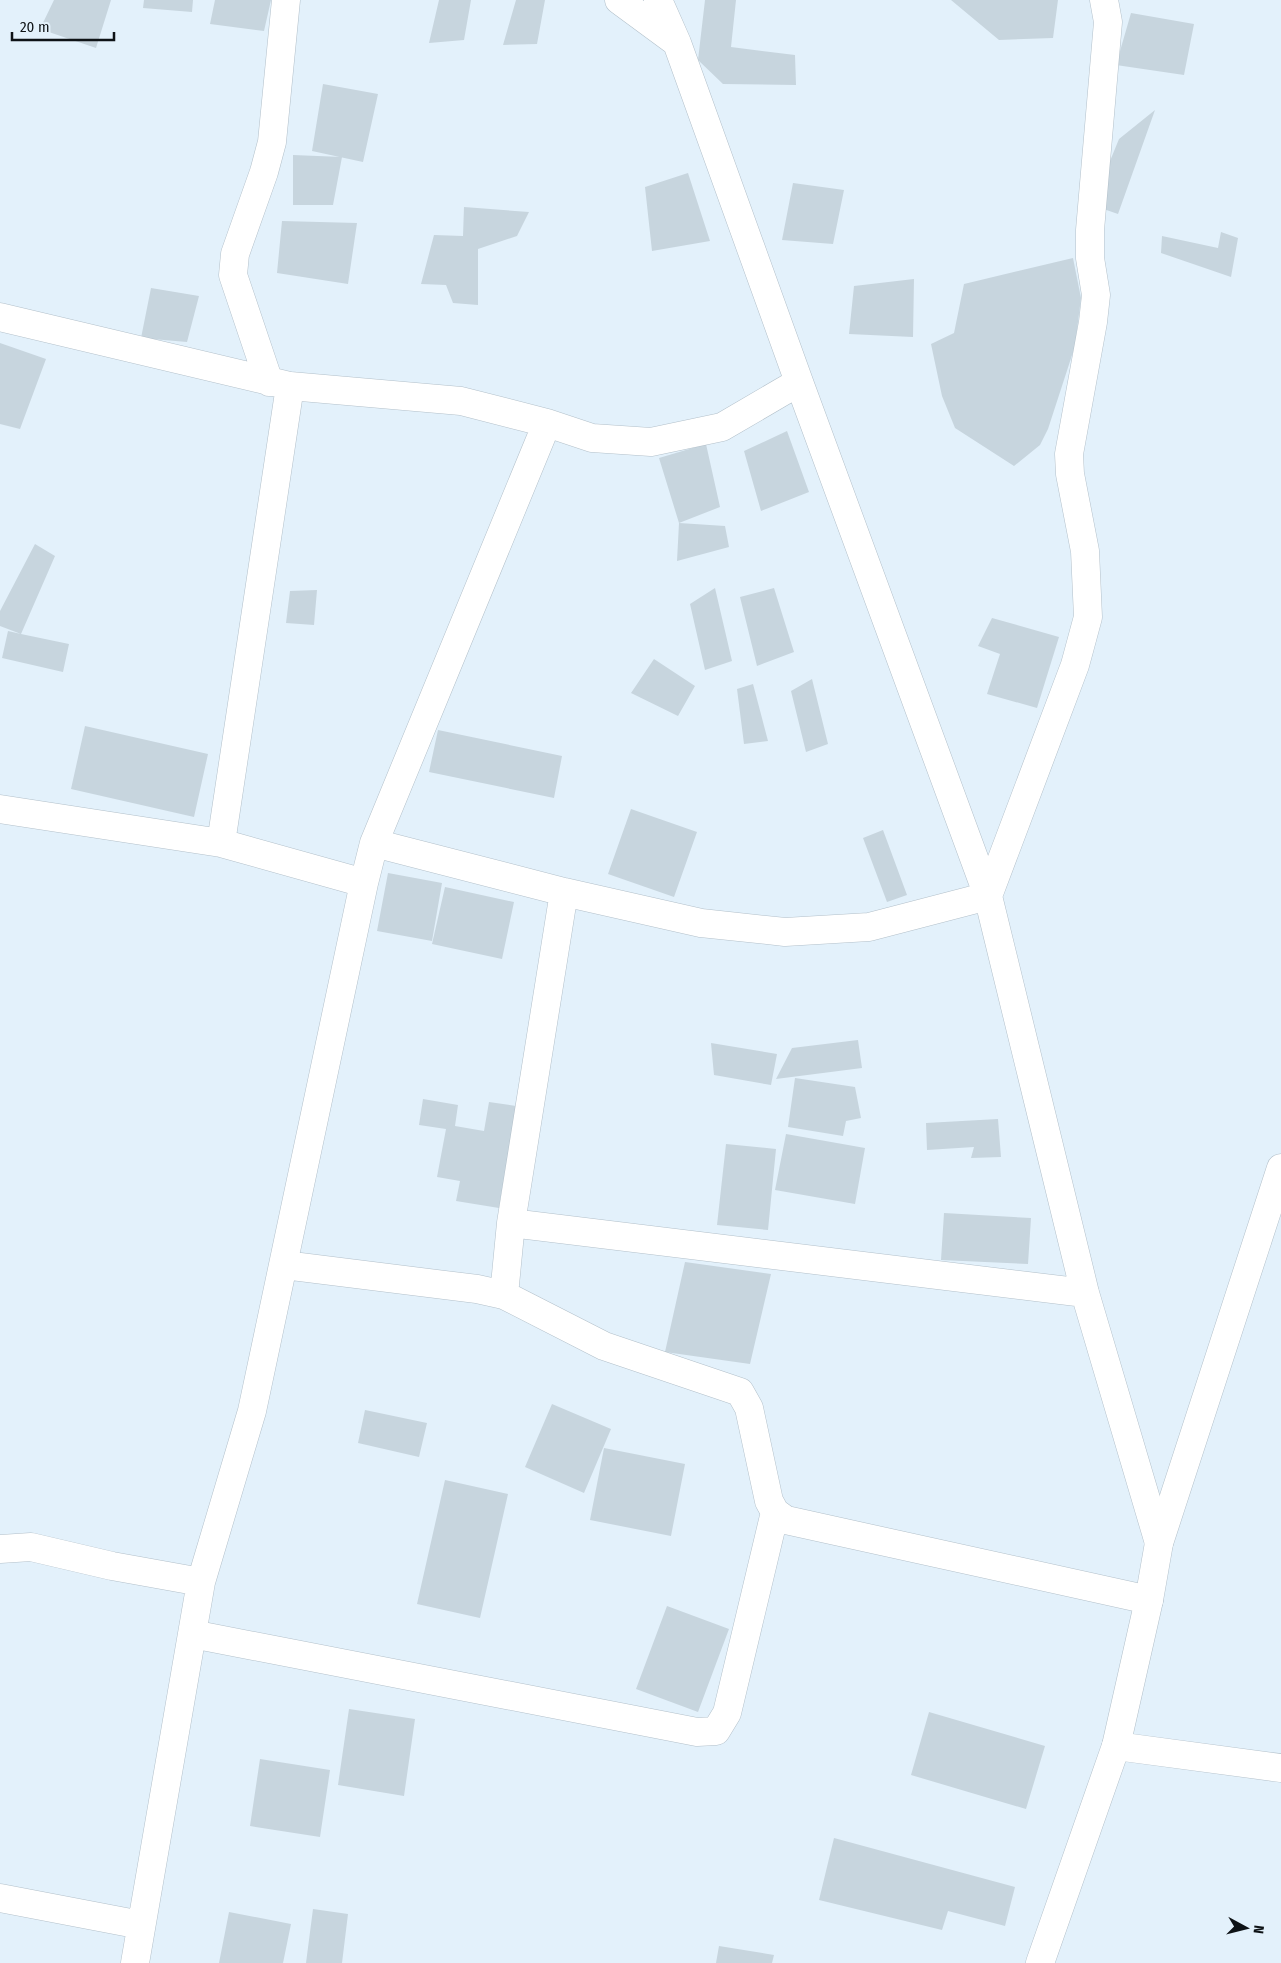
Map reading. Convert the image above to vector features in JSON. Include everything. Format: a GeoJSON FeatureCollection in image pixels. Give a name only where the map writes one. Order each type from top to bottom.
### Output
{"type":"FeatureCollection","features":[{"type":"Feature","properties":{"kind":"street"},"geometry":{"type":"LineString","coordinates":[[221,843],[280,384],[233,275],[235,254],[264,172],[272,142],[286,0]]}},
{"type":"Feature","properties":{"kind":"street"},"geometry":{"type":"LineString","coordinates":[[619,0],[677,43]]}},
{"type":"Feature","properties":{"kind":"street"},"geometry":{"type":"LineString","coordinates":[[658,0],[677,43],[799,382],[988,896],[1085,1293],[1159,1544]]}},
{"type":"Feature","properties":{"kind":"street"},"geometry":{"type":"LineString","coordinates":[[988,896],[1075,665],[1088,617],[1085,551],[1070,474],[1069,454],[1094,322],[1096,295],[1090,258],[1090,230],[1108,22],[1104,0]]}},
{"type":"Feature","properties":{"kind":"street"},"geometry":{"type":"LineString","coordinates":[[0,317],[280,384],[461,401],[546,423],[592,438],[651,442],[722,426],[799,382]]}},
{"type":"Feature","properties":{"kind":"street"},"geometry":{"type":"LineString","coordinates":[[135,1963],[201,1582],[252,1411],[374,843],[546,423]]}},
{"type":"Feature","properties":{"kind":"street"},"geometry":{"type":"LineString","coordinates":[[0,809],[221,843],[364,883]]}},
{"type":"Feature","properties":{"kind":"street"},"geometry":{"type":"LineString","coordinates":[[374,843],[564,892],[701,923],[785,932],[869,928],[988,896]]}},
{"type":"Feature","properties":{"kind":"street"},"geometry":{"type":"LineString","coordinates":[[504,1295],[511,1223],[564,892]]}},
{"type":"Feature","properties":{"kind":"street"},"geometry":{"type":"LineString","coordinates":[[1040,1963],[1116,1746],[1149,1600],[1159,1544],[1281,1168]]}},
{"type":"Feature","properties":{"kind":"street"},"geometry":{"type":"LineString","coordinates":[[511,1223],[1085,1293]]}},
{"type":"Feature","properties":{"kind":"street"},"geometry":{"type":"LineString","coordinates":[[284,1265],[477,1289],[504,1295],[604,1346],[740,1392],[749,1408],[769,1501],[775,1512],[786,1520],[1149,1600]]}},
{"type":"Feature","properties":{"kind":"street"},"geometry":{"type":"LineString","coordinates":[[192,1634],[697,1732],[716,1731],[727,1713],[775,1512]]}},
{"type":"Feature","properties":{"kind":"street"},"geometry":{"type":"LineString","coordinates":[[0,1548],[31,1547],[112,1566],[201,1582]]}},
{"type":"Feature","properties":{"kind":"street"},"geometry":{"type":"LineString","coordinates":[[1116,1746],[1281,1768]]}},
{"type":"Feature","properties":{"kind":"street"},"geometry":{"type":"LineString","coordinates":[[0,1898],[141,1925]]}},
{"type":"Feature","properties":{"kind":"building"},"geometry":{"type":"Polygon","coordinates":[[[54,0],[111,0],[96,48],[40,29],[54,0]]]}},
{"type":"Feature","properties":{"kind":"building"},"geometry":{"type":"Polygon","coordinates":[[[144,0],[193,0],[192,12],[143,8],[144,0]]]}},
{"type":"Feature","properties":{"kind":"building"},"geometry":{"type":"Polygon","coordinates":[[[215,0],[271,0],[264,31],[210,24],[215,0]]]}},
{"type":"Feature","properties":{"kind":"building"},"geometry":{"type":"Polygon","coordinates":[[[439,0],[471,0],[464,40],[429,43],[439,0]]]}},
{"type":"Feature","properties":{"kind":"building"},"geometry":{"type":"Polygon","coordinates":[[[516,0],[545,0],[537,44],[503,45],[516,0]]]}},
{"type":"Feature","properties":{"kind":"building"},"geometry":{"type":"Polygon","coordinates":[[[705,0],[736,0],[731,47],[795,55],[796,85],[723,84],[698,60],[705,0]]]}},
{"type":"Feature","properties":{"kind":"building"},"geometry":{"type":"Polygon","coordinates":[[[951,0],[1058,0],[1053,38],[999,40],[951,0]]]}},
{"type":"Feature","properties":{"kind":"building"},"geometry":{"type":"Polygon","coordinates":[[[1131,13],[1194,24],[1184,75],[1116,65],[1131,13]]]}},
{"type":"Feature","properties":{"kind":"building"},"geometry":{"type":"Polygon","coordinates":[[[323,84],[378,94],[363,162],[312,151],[323,84]]]}},
{"type":"Feature","properties":{"kind":"building"},"geometry":{"type":"Polygon","coordinates":[[[1155,110],[1118,214],[1092,205],[1119,139],[1155,110]]]}},
{"type":"Feature","properties":{"kind":"building"},"geometry":{"type":"Polygon","coordinates":[[[293,155],[342,157],[333,205],[293,205],[293,155]]]}},
{"type":"Feature","properties":{"kind":"building"},"geometry":{"type":"Polygon","coordinates":[[[688,173],[710,241],[652,251],[645,187],[688,173]]]}},
{"type":"Feature","properties":{"kind":"building"},"geometry":{"type":"Polygon","coordinates":[[[793,183],[844,190],[833,244],[782,240],[793,183]]]}},
{"type":"Feature","properties":{"kind":"building"},"geometry":{"type":"Polygon","coordinates":[[[464,207],[529,212],[517,236],[478,249],[478,305],[453,303],[446,285],[421,284],[434,235],[463,236],[464,207]]]}},
{"type":"Feature","properties":{"kind":"building"},"geometry":{"type":"Polygon","coordinates":[[[282,221],[357,223],[348,284],[277,273],[282,221]]]}},
{"type":"Feature","properties":{"kind":"building"},"geometry":{"type":"Polygon","coordinates":[[[1221,232],[1238,238],[1231,277],[1161,253],[1162,236],[1218,248],[1221,232]]]}},
{"type":"Feature","properties":{"kind":"building"},"geometry":{"type":"Polygon","coordinates":[[[1073,258],[1081,298],[1075,346],[1048,429],[1040,445],[1014,466],[955,428],[942,396],[931,344],[954,333],[964,284],[1073,258]]]}},
{"type":"Feature","properties":{"kind":"building"},"geometry":{"type":"Polygon","coordinates":[[[914,279],[913,337],[849,334],[854,286],[914,279]]]}},
{"type":"Feature","properties":{"kind":"building"},"geometry":{"type":"Polygon","coordinates":[[[151,288],[199,296],[187,342],[141,338],[151,288]]]}},
{"type":"Feature","properties":{"kind":"building"},"geometry":{"type":"Polygon","coordinates":[[[0,343],[46,359],[20,429],[0,424],[0,343]]]}},
{"type":"Feature","properties":{"kind":"building"},"geometry":{"type":"Polygon","coordinates":[[[787,431],[809,492],[761,511],[744,451],[787,431]]]}},
{"type":"Feature","properties":{"kind":"building"},"geometry":{"type":"Polygon","coordinates":[[[706,444],[720,507],[679,523],[659,458],[706,444]]]}},
{"type":"Feature","properties":{"kind":"building"},"geometry":{"type":"Polygon","coordinates":[[[679,523],[725,526],[729,547],[677,561],[679,523]]]}},
{"type":"Feature","properties":{"kind":"building"},"geometry":{"type":"Polygon","coordinates":[[[35,544],[55,556],[21,634],[0,626],[0,611],[35,544]]]}},
{"type":"Feature","properties":{"kind":"building"},"geometry":{"type":"Polygon","coordinates":[[[715,588],[732,661],[705,670],[690,604],[715,588]]]}},
{"type":"Feature","properties":{"kind":"building"},"geometry":{"type":"Polygon","coordinates":[[[774,588],[794,652],[757,666],[740,597],[774,588]]]}},
{"type":"Feature","properties":{"kind":"building"},"geometry":{"type":"Polygon","coordinates":[[[317,590],[314,625],[286,623],[290,591],[317,590]]]}},
{"type":"Feature","properties":{"kind":"building"},"geometry":{"type":"Polygon","coordinates":[[[992,618],[1059,637],[1037,708],[987,694],[1000,654],[978,646],[992,618]]]}},
{"type":"Feature","properties":{"kind":"building"},"geometry":{"type":"Polygon","coordinates":[[[8,631],[69,644],[63,672],[2,658],[8,631]]]}},
{"type":"Feature","properties":{"kind":"building"},"geometry":{"type":"Polygon","coordinates":[[[654,659],[695,686],[678,716],[631,693],[654,659]]]}},
{"type":"Feature","properties":{"kind":"building"},"geometry":{"type":"Polygon","coordinates":[[[812,679],[828,744],[806,752],[791,691],[812,679]]]}},
{"type":"Feature","properties":{"kind":"building"},"geometry":{"type":"Polygon","coordinates":[[[753,684],[768,741],[744,744],[737,689],[753,684]]]}},
{"type":"Feature","properties":{"kind":"building"},"geometry":{"type":"Polygon","coordinates":[[[85,726],[208,754],[194,817],[71,789],[85,726]]]}},
{"type":"Feature","properties":{"kind":"building"},"geometry":{"type":"Polygon","coordinates":[[[438,730],[562,756],[554,798],[429,772],[438,730]]]}},
{"type":"Feature","properties":{"kind":"building"},"geometry":{"type":"Polygon","coordinates":[[[631,809],[697,832],[674,897],[608,874],[631,809]]]}},
{"type":"Feature","properties":{"kind":"building"},"geometry":{"type":"Polygon","coordinates":[[[883,830],[907,895],[887,902],[863,838],[883,830]]]}},
{"type":"Feature","properties":{"kind":"building"},"geometry":{"type":"Polygon","coordinates":[[[388,873],[442,883],[432,941],[377,931],[388,873]]]}},
{"type":"Feature","properties":{"kind":"building"},"geometry":{"type":"Polygon","coordinates":[[[445,887],[514,902],[502,959],[432,944],[445,887]]]}},
{"type":"Feature","properties":{"kind":"building"},"geometry":{"type":"Polygon","coordinates":[[[858,1040],[862,1068],[776,1079],[792,1048],[858,1040]]]}},
{"type":"Feature","properties":{"kind":"building"},"geometry":{"type":"Polygon","coordinates":[[[711,1043],[777,1054],[771,1085],[714,1075],[711,1043]]]}},
{"type":"Feature","properties":{"kind":"building"},"geometry":{"type":"Polygon","coordinates":[[[795,1078],[855,1087],[861,1118],[846,1121],[843,1136],[788,1127],[795,1078]]]}},
{"type":"Feature","properties":{"kind":"building"},"geometry":{"type":"Polygon","coordinates":[[[423,1099],[458,1105],[455,1126],[484,1131],[489,1102],[516,1106],[499,1208],[456,1201],[460,1181],[437,1177],[446,1129],[419,1125],[423,1099]]]}},
{"type":"Feature","properties":{"kind":"building"},"geometry":{"type":"Polygon","coordinates":[[[998,1119],[1001,1157],[971,1158],[974,1147],[927,1150],[926,1123],[998,1119]]]}},
{"type":"Feature","properties":{"kind":"building"},"geometry":{"type":"Polygon","coordinates":[[[786,1134],[865,1148],[855,1204],[775,1190],[786,1134]]]}},
{"type":"Feature","properties":{"kind":"building"},"geometry":{"type":"Polygon","coordinates":[[[726,1144],[776,1149],[768,1230],[717,1225],[726,1144]]]}},
{"type":"Feature","properties":{"kind":"building"},"geometry":{"type":"Polygon","coordinates":[[[944,1213],[1031,1218],[1028,1264],[941,1260],[944,1213]]]}},
{"type":"Feature","properties":{"kind":"building"},"geometry":{"type":"Polygon","coordinates":[[[685,1262],[771,1274],[750,1364],[665,1352],[685,1262]]]}},
{"type":"Feature","properties":{"kind":"building"},"geometry":{"type":"Polygon","coordinates":[[[552,1404],[611,1429],[584,1493],[525,1467],[552,1404]]]}},
{"type":"Feature","properties":{"kind":"building"},"geometry":{"type":"Polygon","coordinates":[[[365,1410],[427,1423],[419,1457],[358,1443],[365,1410]]]}},
{"type":"Feature","properties":{"kind":"building"},"geometry":{"type":"Polygon","coordinates":[[[604,1448],[685,1464],[671,1536],[590,1520],[604,1448]]]}},
{"type":"Feature","properties":{"kind":"building"},"geometry":{"type":"Polygon","coordinates":[[[445,1480],[508,1494],[480,1618],[417,1604],[445,1480]]]}},
{"type":"Feature","properties":{"kind":"building"},"geometry":{"type":"Polygon","coordinates":[[[667,1606],[729,1629],[698,1712],[636,1689],[667,1606]]]}},
{"type":"Feature","properties":{"kind":"building"},"geometry":{"type":"Polygon","coordinates":[[[349,1709],[415,1719],[404,1796],[338,1785],[349,1709]]]}},
{"type":"Feature","properties":{"kind":"building"},"geometry":{"type":"Polygon","coordinates":[[[929,1712],[1045,1746],[1026,1809],[911,1775],[929,1712]]]}},
{"type":"Feature","properties":{"kind":"building"},"geometry":{"type":"Polygon","coordinates":[[[260,1759],[330,1770],[320,1837],[250,1826],[260,1759]]]}},
{"type":"Feature","properties":{"kind":"building"},"geometry":{"type":"Polygon","coordinates":[[[834,1838],[1015,1887],[1005,1926],[948,1911],[942,1930],[819,1900],[834,1838]]]}},
{"type":"Feature","properties":{"kind":"building"},"geometry":{"type":"Polygon","coordinates":[[[313,1909],[348,1914],[342,1963],[306,1963],[313,1909]]]}},
{"type":"Feature","properties":{"kind":"building"},"geometry":{"type":"Polygon","coordinates":[[[229,1912],[291,1924],[283,1963],[219,1963],[229,1912]]]}},
{"type":"Feature","properties":{"kind":"building"},"geometry":{"type":"Polygon","coordinates":[[[719,1946],[774,1955],[772,1963],[716,1963],[719,1946]]]}}]}
